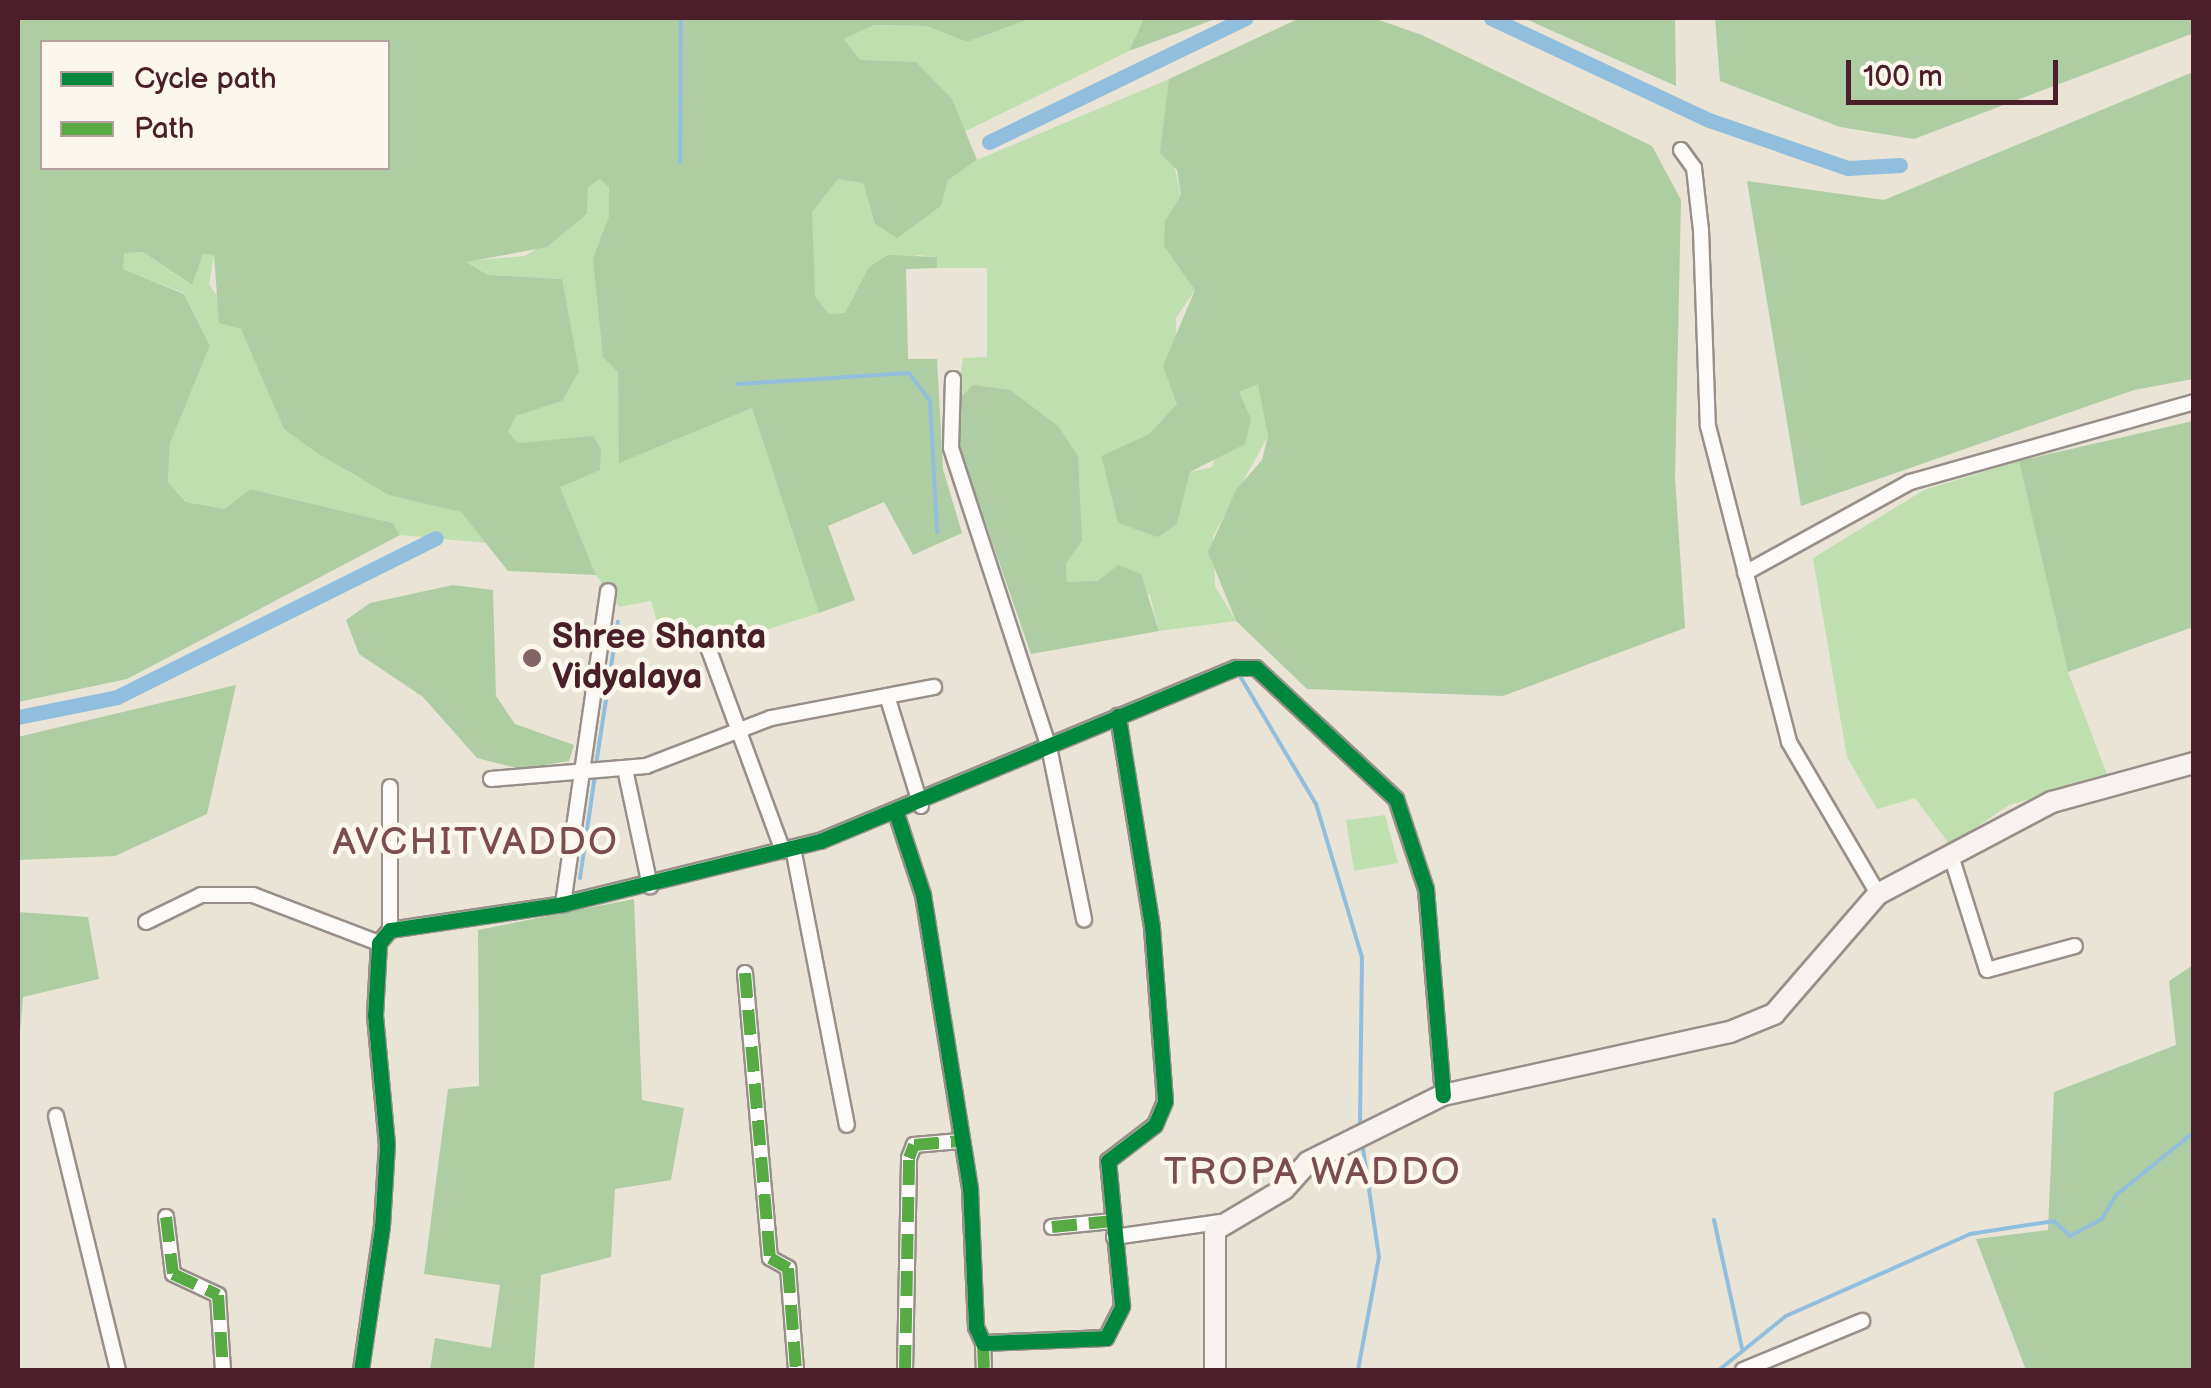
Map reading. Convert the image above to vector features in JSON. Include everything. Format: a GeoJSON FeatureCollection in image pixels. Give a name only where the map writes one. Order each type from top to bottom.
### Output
{"type":"FeatureCollection","features":[{"type":"Feature","properties":{"kind":"street"},"geometry":{"type":"LineString","coordinates":[[1682,150],[1694,168],[1701,230],[1708,426],[1789,742],[1878,894]]}},
{"type":"Feature","properties":{"kind":"street"},"geometry":{"type":"LineString","coordinates":[[954,380],[951,448],[1049,748],[1084,919]]}},
{"type":"Feature","properties":{"kind":"street"},"geometry":{"type":"LineString","coordinates":[[1746,573],[1910,482],[2194,402]]}},
{"type":"Feature","properties":{"kind":"street"},"geometry":{"type":"LineString","coordinates":[[563,904],[608,592]]}},
{"type":"Feature","properties":{"kind":"street"},"geometry":{"type":"LineString","coordinates":[[709,650],[746,733],[788,850],[847,1125]]}},
{"type":"Feature","properties":{"kind":"street"},"geometry":{"type":"LineString","coordinates":[[390,930],[563,904],[788,850],[896,816],[1118,716],[1256,668],[1381,780],[1426,889],[1443,1095]]}},
{"type":"Feature","properties":{"kind":"street"},"geometry":{"type":"LineString","coordinates":[[491,780],[625,769],[746,733],[771,718],[934,688]]}},
{"type":"Feature","properties":{"kind":"street"},"geometry":{"type":"LineString","coordinates":[[888,699],[921,806]]}},
{"type":"Feature","properties":{"kind":"street"},"geometry":{"type":"LineString","coordinates":[[983,1343],[1106,1338],[1122,1306],[1108,1161],[1155,1125],[1166,1100],[1152,928],[1118,716]]}},
{"type":"Feature","properties":{"kind":"street"},"geometry":{"type":"LineString","coordinates":[[1114,1237],[1219,1222],[1264,1202],[1308,1162],[1443,1095],[1730,1032],[1774,1014],[1878,894],[1953,862],[2052,802],[2194,764]]}},
{"type":"Feature","properties":{"kind":"street"},"geometry":{"type":"LineString","coordinates":[[625,769],[650,886]]}},
{"type":"Feature","properties":{"kind":"street"},"geometry":{"type":"LineString","coordinates":[[361,1370],[388,1144],[375,1015],[379,944],[390,930],[390,787]]}},
{"type":"Feature","properties":{"kind":"street"},"geometry":{"type":"LineString","coordinates":[[896,816],[923,895],[960,1141],[984,1370]]}},
{"type":"Feature","properties":{"kind":"street"},"geometry":{"type":"LineString","coordinates":[[1953,862],[1986,970],[2075,946]]}},
{"type":"Feature","properties":{"kind":"street"},"geometry":{"type":"LineString","coordinates":[[146,922],[202,895],[253,895],[379,944]]}},
{"type":"Feature","properties":{"kind":"street"},"geometry":{"type":"LineString","coordinates":[[745,972],[770,1258],[788,1268],[796,1370]]}},
{"type":"Feature","properties":{"kind":"street"},"geometry":{"type":"LineString","coordinates":[[56,1116],[118,1370]]}},
{"type":"Feature","properties":{"kind":"street"},"geometry":{"type":"LineString","coordinates":[[905,1370],[909,1158],[914,1145],[960,1141]]}},
{"type":"Feature","properties":{"kind":"street"},"geometry":{"type":"LineString","coordinates":[[166,1217],[173,1274],[218,1295],[223,1370]]}},
{"type":"Feature","properties":{"kind":"street"},"geometry":{"type":"LineString","coordinates":[[1052,1227],[1113,1220]]}},
{"type":"Feature","properties":{"kind":"street"},"geometry":{"type":"LineString","coordinates":[[1216,1370],[1219,1222]]}},
{"type":"Feature","properties":{"kind":"street"},"geometry":{"type":"LineString","coordinates":[[1743,1370],[1862,1320]]}},
{"type":"Feature","properties":{"kind":"green space"},"geometry":{"type":"Polygon","coordinates":[[[18,18],[1032,18],[967,42],[927,26],[874,25],[844,39],[860,60],[916,62],[952,99],[977,160],[948,180],[941,206],[897,238],[875,224],[863,183],[838,179],[812,212],[815,296],[829,314],[845,313],[869,267],[888,255],[937,257],[937,268],[906,269],[908,359],[937,359],[943,469],[962,533],[913,555],[884,502],[828,526],[855,600],[819,613],[752,408],[619,463],[618,372],[603,357],[593,258],[609,216],[609,187],[600,179],[588,187],[587,214],[547,247],[467,262],[488,275],[562,279],[579,371],[562,401],[516,416],[508,432],[518,443],[593,436],[601,449],[600,470],[560,487],[596,575],[508,571],[461,512],[389,495],[317,453],[284,429],[241,329],[219,323],[214,255],[203,254],[192,285],[143,252],[124,253],[123,269],[184,294],[210,345],[170,443],[168,482],[186,502],[225,509],[250,489],[393,523],[400,535],[127,679],[18,702],[18,18]]]}},
{"type":"Feature","properties":{"kind":"green space"},"geometry":{"type":"Polygon","coordinates":[[[1032,18],[1144,18],[1129,51],[960,134],[952,99],[859,60],[844,39],[874,25],[927,26],[967,42],[1032,18]]]}},
{"type":"Feature","properties":{"kind":"green space"},"geometry":{"type":"Polygon","coordinates":[[[1144,18],[1218,18],[1129,51],[1144,18]]]}},
{"type":"Feature","properties":{"kind":"green space"},"geometry":{"type":"Polygon","coordinates":[[[1300,18],[1373,18],[1422,35],[1652,146],[1681,200],[1675,478],[1685,628],[1503,696],[1307,689],[1236,621],[1208,552],[1236,490],[1262,460],[1268,436],[1258,384],[1239,392],[1251,419],[1245,444],[1190,472],[1177,524],[1158,537],[1118,523],[1101,456],[1149,434],[1177,404],[1163,366],[1195,290],[1164,246],[1165,221],[1181,195],[1177,170],[1160,153],[1169,79],[1300,18]]]}},
{"type":"Feature","properties":{"kind":"green space"},"geometry":{"type":"Polygon","coordinates":[[[1524,18],[1675,18],[1676,86],[1548,29],[1524,18]]]}},
{"type":"Feature","properties":{"kind":"green space"},"geometry":{"type":"Polygon","coordinates":[[[1715,18],[2193,18],[2194,33],[1914,139],[1840,127],[1720,81],[1715,18]]]}},
{"type":"Feature","properties":{"kind":"green space"},"geometry":{"type":"Polygon","coordinates":[[[2193,72],[2193,379],[2134,390],[1801,506],[1747,181],[1884,200],[2193,72]]]}},
{"type":"Feature","properties":{"kind":"green space"},"geometry":{"type":"Polygon","coordinates":[[[1169,79],[1165,126],[1181,196],[1165,221],[1195,290],[1176,318],[1177,404],[1149,434],[1101,456],[1118,523],[1158,536],[1177,524],[1190,472],[1212,467],[1239,391],[1258,384],[1265,391],[1268,436],[1213,536],[1215,586],[1236,621],[1159,631],[1150,595],[1067,582],[1066,563],[957,401],[963,358],[987,357],[987,268],[937,268],[936,257],[918,255],[869,267],[863,292],[845,314],[829,314],[815,296],[808,254],[812,211],[838,179],[863,183],[875,224],[897,237],[941,206],[948,180],[977,160],[1169,79]]]}},
{"type":"Feature","properties":{"kind":"green space"},"geometry":{"type":"Polygon","coordinates":[[[600,179],[609,186],[609,216],[593,258],[618,371],[620,462],[752,408],[819,613],[703,650],[692,624],[661,635],[651,601],[619,607],[596,575],[560,487],[601,449],[593,437],[518,443],[508,432],[516,416],[562,401],[562,279],[488,275],[467,261],[525,256],[587,215],[588,186],[600,179]]]}},
{"type":"Feature","properties":{"kind":"green space"},"geometry":{"type":"Polygon","coordinates":[[[143,252],[191,285],[203,254],[214,255],[209,284],[259,356],[284,429],[358,478],[461,512],[486,543],[400,535],[393,523],[250,489],[225,509],[187,502],[168,482],[170,442],[210,344],[184,293],[123,269],[123,253],[143,252]]]}},
{"type":"Feature","properties":{"kind":"green space"},"geometry":{"type":"Polygon","coordinates":[[[973,385],[1010,390],[1058,426],[1078,456],[1082,541],[1066,563],[1067,582],[1098,581],[1118,565],[1141,574],[1159,631],[1031,654],[955,435],[957,401],[973,385]]]}},
{"type":"Feature","properties":{"kind":"green space"},"geometry":{"type":"Polygon","coordinates":[[[2193,421],[2193,627],[2068,672],[2019,461],[2193,421]]]}},
{"type":"Feature","properties":{"kind":"green space"},"geometry":{"type":"Polygon","coordinates":[[[2019,461],[2068,672],[2108,777],[2009,805],[1950,845],[1915,798],[1877,809],[1847,757],[1813,558],[1924,490],[2019,461]]]}},
{"type":"Feature","properties":{"kind":"green space"},"geometry":{"type":"Polygon","coordinates":[[[453,585],[493,590],[496,696],[515,724],[574,745],[569,761],[521,769],[477,758],[423,697],[359,654],[346,620],[370,603],[453,585]]]}},
{"type":"Feature","properties":{"kind":"green space"},"geometry":{"type":"Polygon","coordinates":[[[236,685],[207,814],[115,856],[18,860],[18,737],[236,685]]]}},
{"type":"Feature","properties":{"kind":"green space"},"geometry":{"type":"Polygon","coordinates":[[[1385,815],[1398,863],[1354,871],[1346,820],[1385,815]]]}},
{"type":"Feature","properties":{"kind":"green space"},"geometry":{"type":"Polygon","coordinates":[[[634,899],[642,1100],[684,1108],[671,1180],[615,1189],[611,1257],[541,1275],[534,1370],[430,1370],[435,1338],[491,1348],[500,1285],[424,1274],[448,1089],[479,1086],[478,930],[634,899]]]}},
{"type":"Feature","properties":{"kind":"green space"},"geometry":{"type":"Polygon","coordinates":[[[18,912],[88,917],[99,979],[23,997],[18,1058],[18,912]]]}},
{"type":"Feature","properties":{"kind":"green space"},"geometry":{"type":"Polygon","coordinates":[[[2193,965],[2193,1370],[2026,1370],[1976,1239],[2048,1230],[2054,1092],[2176,1045],[2169,981],[2193,965]]]}},
{"type":"Feature","properties":{"kind":"waterway"},"geometry":{"type":"LineString","coordinates":[[680,162],[681,18]]}},
{"type":"Feature","properties":{"kind":"waterway"},"geometry":{"type":"LineString","coordinates":[[989,142],[1246,18]]}},
{"type":"Feature","properties":{"kind":"waterway"},"geometry":{"type":"LineString","coordinates":[[1491,18],[1709,120],[1848,168],[1900,165]]}},
{"type":"Feature","properties":{"kind":"waterway"},"geometry":{"type":"LineString","coordinates":[[737,384],[909,373],[930,401],[937,532]]}},
{"type":"Feature","properties":{"kind":"waterway"},"geometry":{"type":"LineString","coordinates":[[18,717],[117,697],[436,538]]}},
{"type":"Feature","properties":{"kind":"waterway"},"geometry":{"type":"LineString","coordinates":[[596,765],[618,622]]}},
{"type":"Feature","properties":{"kind":"waterway"},"geometry":{"type":"LineString","coordinates":[[1237,671],[1316,804],[1362,957],[1360,1128]]}},
{"type":"Feature","properties":{"kind":"waterway"},"geometry":{"type":"LineString","coordinates":[[580,878],[595,775]]}},
{"type":"Feature","properties":{"kind":"waterway"},"geometry":{"type":"LineString","coordinates":[[1719,1370],[1786,1316],[1970,1234],[2054,1221],[2070,1236],[2102,1219],[2116,1195],[2194,1132]]}},
{"type":"Feature","properties":{"kind":"waterway"},"geometry":{"type":"LineString","coordinates":[[1358,1370],[1379,1257],[1362,1142]]}},
{"type":"Feature","properties":{"kind":"waterway"},"geometry":{"type":"LineString","coordinates":[[1714,1220],[1742,1348]]}},
{"type":"Feature","properties":{"kind":"marked path"},"geometry":{"type":"LineString","coordinates":[[745,973],[770,1258],[788,1268],[796,1370]]}},
{"type":"Feature","properties":{"kind":"marked path"},"geometry":{"type":"LineString","coordinates":[[905,1370],[909,1158],[914,1145],[960,1141]]}},
{"type":"Feature","properties":{"kind":"marked path"},"geometry":{"type":"LineString","coordinates":[[166,1217],[173,1274],[218,1295],[223,1370]]}},
{"type":"Feature","properties":{"kind":"marked path"},"geometry":{"type":"LineString","coordinates":[[1052,1227],[1113,1221]]}},
{"type":"Feature","properties":{"kind":"marked path"},"geometry":{"type":"LineString","coordinates":[[983,1343],[984,1370]]}},
{"type":"Feature","properties":{"kind":"cycle path"},"geometry":{"type":"LineString","coordinates":[[361,1370],[382,1226],[387,1145],[375,1015],[379,943],[390,930],[563,904],[820,841],[1236,668],[1256,668],[1396,799],[1426,889],[1443,1095]]}},
{"type":"Feature","properties":{"kind":"cycle path"},"geometry":{"type":"LineString","coordinates":[[897,816],[923,895],[970,1190],[976,1327],[983,1343],[1106,1338],[1122,1306],[1108,1161],[1155,1125],[1165,1101],[1152,927],[1118,716]]}},
{"type":"Feature","properties":{"kind":"place","name":"Shree Shanta Vidyalaya"},"geometry":{"type":"Point","coordinates":[532,658]}},
{"type":"Feature","properties":{"kind":"district","name":"AVCHITVADDO"},"geometry":{"type":"Point","coordinates":[476,843]}},
{"type":"Feature","properties":{"kind":"district","name":"TROPA WADDO"},"geometry":{"type":"Point","coordinates":[1313,1173]}}]}
